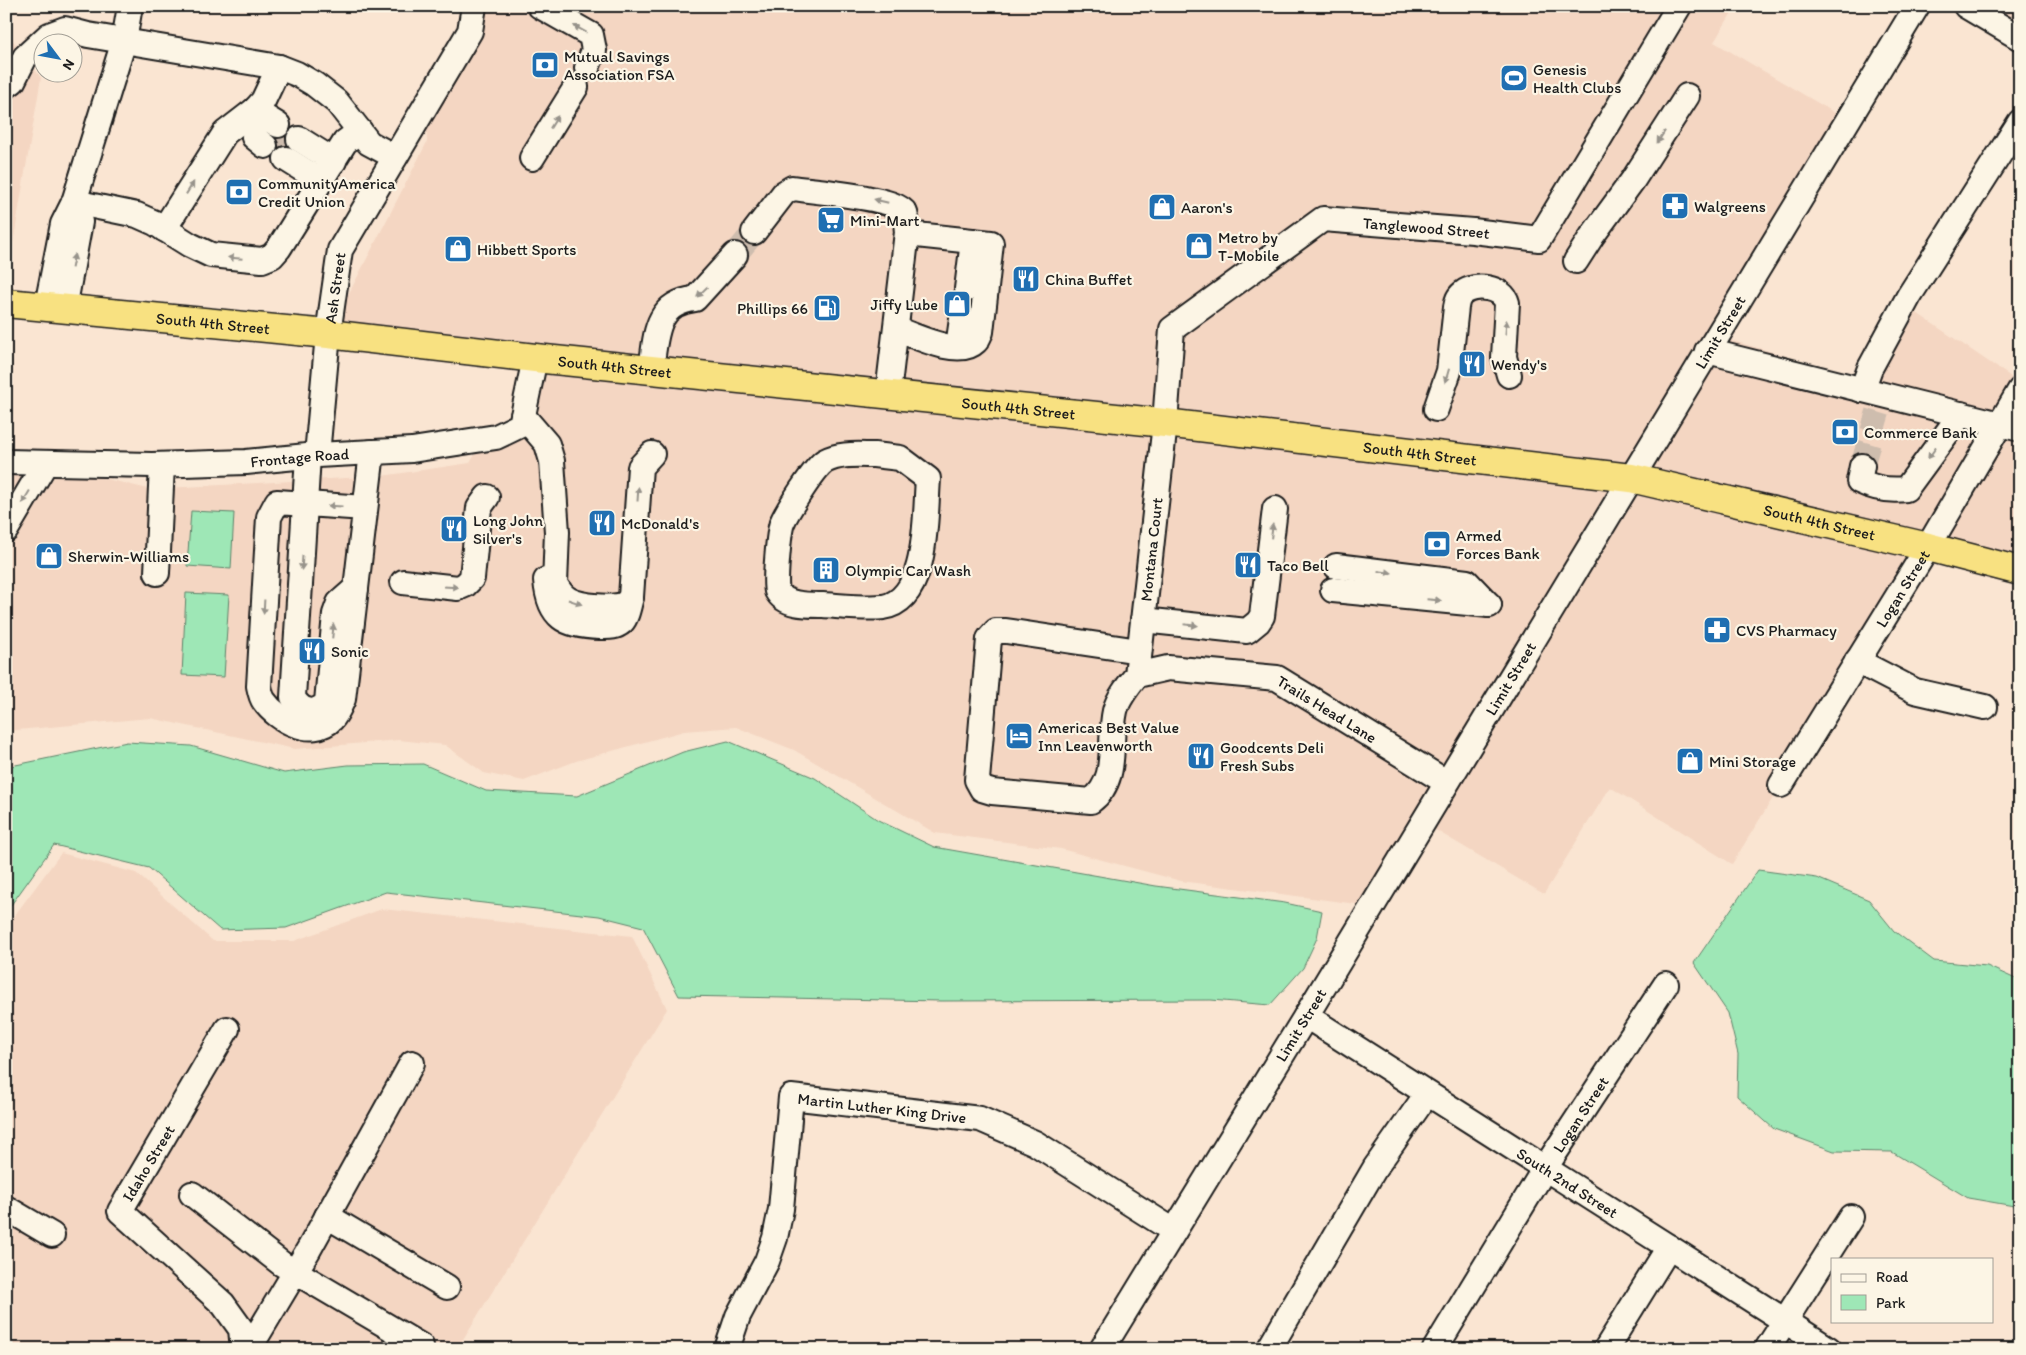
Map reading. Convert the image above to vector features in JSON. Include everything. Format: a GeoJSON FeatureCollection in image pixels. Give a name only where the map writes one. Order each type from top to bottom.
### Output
{"type":"FeatureCollection","features":[{"type":"Feature","properties":{"kind":"highway","name":"South 4th Street"},"geometry":{"type":"LineString","coordinates":[[6,302],[328,334],[535,358],[1165,423],[1631,478],[1928,547],[2020,571]]}},
{"type":"Feature","properties":{"kind":"street"},"geometry":{"type":"LineString","coordinates":[[56,308],[80,222],[74,202],[124,41],[130,6]]}},
{"type":"Feature","properties":{"kind":"street","name":"Ash Street"},"geometry":{"type":"LineString","coordinates":[[356,588],[339,603],[334,614],[326,702],[320,709],[314,711],[303,709],[293,697],[305,509],[340,250],[470,31],[474,6]]}},
{"type":"Feature","properties":{"kind":"street"},"geometry":{"type":"LineString","coordinates":[[532,158],[581,77],[594,50],[591,35],[540,6]]}},
{"type":"Feature","properties":{"kind":"street","name":"Tanglewood Street"},"geometry":{"type":"LineString","coordinates":[[1165,423],[1172,329],[1323,219],[1473,231],[1539,239],[1679,6]]}},
{"type":"Feature","properties":{"kind":"street","name":"Limit Street"},"geometry":{"type":"LineString","coordinates":[[1102,1349],[1306,1016],[1917,6]]}},
{"type":"Feature","properties":{"kind":"street"},"geometry":{"type":"LineString","coordinates":[[1966,6],[2020,38]]}},
{"type":"Feature","properties":{"kind":"street"},"geometry":{"type":"LineString","coordinates":[[6,86],[13,81],[25,58],[49,35],[65,29],[279,68],[297,74],[314,84],[336,102],[370,143],[395,157]]}},
{"type":"Feature","properties":{"kind":"street"},"geometry":{"type":"LineString","coordinates":[[164,229],[225,133],[256,109],[279,68]]}},
{"type":"Feature","properties":{"kind":"street"},"geometry":{"type":"LineString","coordinates":[[1576,261],[1633,180],[1687,96]]}},
{"type":"Feature","properties":{"kind":"street"},"geometry":{"type":"LineString","coordinates":[[256,109],[271,136]]}},
{"type":"Feature","properties":{"kind":"street"},"geometry":{"type":"LineString","coordinates":[[1874,399],[1870,368],[1909,296],[2020,122]]}},
{"type":"Feature","properties":{"kind":"street"},"geometry":{"type":"LineString","coordinates":[[74,202],[136,215],[211,255],[262,260],[272,256],[279,248],[345,142],[360,131]]}},
{"type":"Feature","properties":{"kind":"street"},"geometry":{"type":"LineString","coordinates":[[292,149],[327,171]]}},
{"type":"Feature","properties":{"kind":"street"},"geometry":{"type":"LineString","coordinates":[[754,232],[784,194],[792,188],[884,200],[900,208],[905,213],[907,234],[888,394]]}},
{"type":"Feature","properties":{"kind":"street"},"geometry":{"type":"LineString","coordinates":[[907,234],[982,242]]}},
{"type":"Feature","properties":{"kind":"street"},"geometry":{"type":"LineString","coordinates":[[967,289],[982,242]]}},
{"type":"Feature","properties":{"kind":"street"},"geometry":{"type":"LineString","coordinates":[[896,329],[941,346],[969,346],[975,342],[981,332],[982,242]]}},
{"type":"Feature","properties":{"kind":"street"},"geometry":{"type":"LineString","coordinates":[[651,370],[657,328],[660,320],[669,308],[681,300],[695,299],[735,256]]}},
{"type":"Feature","properties":{"kind":"street"},"geometry":{"type":"LineString","coordinates":[[1436,409],[1449,371],[1458,298],[1467,290],[1473,288],[1496,290],[1506,297],[1504,357],[1509,375]]}},
{"type":"Feature","properties":{"kind":"street"},"geometry":{"type":"LineString","coordinates":[[958,347],[962,319]]}},
{"type":"Feature","properties":{"kind":"street"},"geometry":{"type":"LineString","coordinates":[[1707,351],[1874,399],[1961,414],[2010,427]]}},
{"type":"Feature","properties":{"kind":"street"},"geometry":{"type":"LineString","coordinates":[[535,358],[523,416],[547,444],[552,461],[557,532],[555,584],[567,599],[579,604],[618,606],[626,603],[631,596],[640,467],[652,454]]}},
{"type":"Feature","properties":{"kind":"street","name":"Logan Street"},"geometry":{"type":"LineString","coordinates":[[1780,785],[1928,547],[2010,427],[2020,390]]}},
{"type":"Feature","properties":{"kind":"street"},"geometry":{"type":"LineString","coordinates":[[1862,466],[1860,481],[1870,487],[1891,491],[1906,489],[1961,414]]}},
{"type":"Feature","properties":{"kind":"street","name":"Frontage Road"},"geometry":{"type":"LineString","coordinates":[[6,462],[162,465],[246,462],[412,450],[496,437],[521,425],[523,416]]}},
{"type":"Feature","properties":{"kind":"street","name":"Montana Court"},"geometry":{"type":"LineString","coordinates":[[1137,675],[1165,423]]}},
{"type":"Feature","properties":{"kind":"street"},"geometry":{"type":"LineString","coordinates":[[365,508],[305,509],[277,502],[269,517],[259,686],[262,699],[271,710],[292,724],[316,728],[332,719],[343,699],[372,452]]}},
{"type":"Feature","properties":{"kind":"street"},"geometry":{"type":"LineString","coordinates":[[874,455],[900,458],[928,480],[922,559],[916,580],[898,602],[884,607],[800,604],[784,599],[777,591],[776,574],[782,524],[792,505],[824,462],[838,456],[874,455]]}},
{"type":"Feature","properties":{"kind":"street"},"geometry":{"type":"LineString","coordinates":[[6,530],[45,464]]}},
{"type":"Feature","properties":{"kind":"street"},"geometry":{"type":"LineString","coordinates":[[157,573],[162,465]]}},
{"type":"Feature","properties":{"kind":"street"},"geometry":{"type":"LineString","coordinates":[[403,582],[458,588],[465,585],[472,578],[479,508],[487,497]]}},
{"type":"Feature","properties":{"kind":"street"},"geometry":{"type":"LineString","coordinates":[[1143,620],[1247,631],[1253,627],[1262,616],[1275,509]]}},
{"type":"Feature","properties":{"kind":"street"},"geometry":{"type":"LineString","coordinates":[[1333,590],[1489,605],[1467,582],[1336,566]]}},
{"type":"Feature","properties":{"kind":"street"},"geometry":{"type":"LineString","coordinates":[[1137,675],[1124,692],[1115,710],[1110,772],[1106,785],[1098,796],[1091,801],[992,792],[982,789],[977,780],[988,648],[989,639],[996,631],[1139,651]]}},
{"type":"Feature","properties":{"kind":"street"},"geometry":{"type":"LineString","coordinates":[[1857,661],[1915,692],[1985,707]]}},
{"type":"Feature","properties":{"kind":"street","name":"Trails Head Lane"},"geometry":{"type":"LineString","coordinates":[[1137,675],[1168,668],[1277,678],[1446,782]]}},
{"type":"Feature","properties":{"kind":"street","name":"Logan Street"},"geometry":{"type":"LineString","coordinates":[[1435,1349],[1545,1168],[1666,984]]}},
{"type":"Feature","properties":{"kind":"street","name":"South 2nd Street"},"geometry":{"type":"LineString","coordinates":[[1306,1016],[1829,1349]]}},
{"type":"Feature","properties":{"kind":"street","name":"Idaho Street"},"geometry":{"type":"LineString","coordinates":[[227,1029],[120,1211],[223,1304],[241,1330],[243,1349]]}},
{"type":"Feature","properties":{"kind":"street"},"geometry":{"type":"LineString","coordinates":[[249,1349],[295,1273],[412,1063]]}},
{"type":"Feature","properties":{"kind":"street"},"geometry":{"type":"LineString","coordinates":[[1269,1349],[1375,1168],[1427,1094]]}},
{"type":"Feature","properties":{"kind":"street","name":"Martin Luther King Drive"},"geometry":{"type":"LineString","coordinates":[[727,1349],[738,1316],[768,1261],[775,1238],[781,1209],[791,1097],[980,1119],[1035,1142],[1174,1231]]}},
{"type":"Feature","properties":{"kind":"street"},"geometry":{"type":"LineString","coordinates":[[192,1194],[295,1273],[421,1346]]}},
{"type":"Feature","properties":{"kind":"street"},"geometry":{"type":"LineString","coordinates":[[6,1208],[52,1235]]}},
{"type":"Feature","properties":{"kind":"street"},"geometry":{"type":"LineString","coordinates":[[327,1216],[446,1287]]}},
{"type":"Feature","properties":{"kind":"street"},"geometry":{"type":"LineString","coordinates":[[1767,1349],[1851,1217]]}},
{"type":"Feature","properties":{"kind":"street"},"geometry":{"type":"LineString","coordinates":[[1606,1349],[1669,1247]]}},
{"type":"Feature","properties":{"kind":"shaded area"},"geometry":{"type":"Polygon","coordinates":[[[474,6],[1736,6],[1714,42],[1847,120],[1716,336],[1859,377],[1905,305],[2020,383],[2000,424],[2020,429],[2020,571],[1928,547],[1732,864],[1610,787],[1544,894],[1422,822],[1372,906],[1181,881],[1061,849],[935,833],[794,750],[736,727],[684,731],[576,761],[524,781],[484,773],[445,745],[399,740],[295,749],[150,718],[6,731],[6,462],[45,464],[148,489],[382,476],[470,463],[484,439],[521,425],[535,358],[328,334],[427,142],[426,105],[474,6]]]}},
{"type":"Feature","properties":{"kind":"shaded area"},"geometry":{"type":"Polygon","coordinates":[[[1966,6],[2020,6],[2020,38],[1966,6]]]}},
{"type":"Feature","properties":{"kind":"shaded area"},"geometry":{"type":"Polygon","coordinates":[[[6,31],[32,66],[32,82],[40,82],[9,267],[6,267],[6,31]]]}},
{"type":"Feature","properties":{"kind":"shaded area"},"geometry":{"type":"Polygon","coordinates":[[[61,853],[136,873],[213,941],[294,941],[382,909],[632,936],[667,1009],[457,1349],[6,1349],[6,927],[61,853]]]}},
{"type":"Feature","properties":{"kind":"green space"},"geometry":{"type":"Polygon","coordinates":[[[191,511],[234,513],[231,569],[187,566],[191,511]]]}},
{"type":"Feature","properties":{"kind":"green space"},"geometry":{"type":"Polygon","coordinates":[[[186,593],[229,595],[224,677],[182,675],[186,593]]]}},
{"type":"Feature","properties":{"kind":"green space"},"geometry":{"type":"Polygon","coordinates":[[[728,741],[815,778],[878,820],[934,847],[1156,886],[1285,903],[1322,911],[1317,938],[1303,968],[1270,1005],[1211,1000],[941,1001],[679,996],[643,927],[599,916],[386,892],[286,928],[220,930],[149,868],[54,845],[6,912],[6,767],[127,742],[191,746],[284,773],[348,765],[423,764],[486,791],[577,796],[683,752],[728,741]]]}},
{"type":"Feature","properties":{"kind":"green space"},"geometry":{"type":"Polygon","coordinates":[[[1758,870],[1817,878],[1869,900],[1894,931],[1934,961],[1987,966],[2020,981],[2020,1207],[1968,1198],[1892,1152],[1834,1151],[1774,1129],[1737,1096],[1738,1054],[1728,1013],[1694,963],[1758,870]]]}},
{"type":"Feature","properties":{"kind":"tunnel"},"geometry":{"type":"LineString","coordinates":[[271,137],[292,150]]}},
{"type":"Feature","properties":{"kind":"tunnel"},"geometry":{"type":"LineString","coordinates":[[735,255],[754,232]]}},
{"type":"Feature","properties":{"kind":"tunnel"},"geometry":{"type":"LineString","coordinates":[[962,319],[967,289]]}},
{"type":"Feature","properties":{"kind":"tunnel"},"geometry":{"type":"LineString","coordinates":[[1862,466],[1878,412]]}},
{"type":"Feature","properties":{"kind":"place","name":"Mutual Savings Association FSA"},"geometry":{"type":"Point","coordinates":[545,65]}},
{"type":"Feature","properties":{"kind":"place","name":"Genesis Health Clubs"},"geometry":{"type":"Point","coordinates":[1514,78]}},
{"type":"Feature","properties":{"kind":"place","name":"CommunityAmerica Credit Union"},"geometry":{"type":"Point","coordinates":[239,192]}},
{"type":"Feature","properties":{"kind":"place","name":"Walgreens"},"geometry":{"type":"Point","coordinates":[1675,206]}},
{"type":"Feature","properties":{"kind":"place","name":"Aaron's"},"geometry":{"type":"Point","coordinates":[1162,207]}},
{"type":"Feature","properties":{"kind":"place","name":"Mini-Mart"},"geometry":{"type":"Point","coordinates":[831,220]}},
{"type":"Feature","properties":{"kind":"place","name":"Metro by T-Mobile"},"geometry":{"type":"Point","coordinates":[1199,246]}},
{"type":"Feature","properties":{"kind":"place","name":"Hibbett Sports"},"geometry":{"type":"Point","coordinates":[458,249]}},
{"type":"Feature","properties":{"kind":"place","name":"China Buffet"},"geometry":{"type":"Point","coordinates":[1026,279]}},
{"type":"Feature","properties":{"kind":"place","name":"Jiffy Lube"},"geometry":{"type":"Point","coordinates":[957,304]}},
{"type":"Feature","properties":{"kind":"place","name":"Phillips 66"},"geometry":{"type":"Point","coordinates":[827,308]}},
{"type":"Feature","properties":{"kind":"place","name":"Wendy's"},"geometry":{"type":"Point","coordinates":[1472,364]}},
{"type":"Feature","properties":{"kind":"place","name":"Commerce Bank"},"geometry":{"type":"Point","coordinates":[1845,432]}},
{"type":"Feature","properties":{"kind":"place","name":"McDonald's"},"geometry":{"type":"Point","coordinates":[602,523]}},
{"type":"Feature","properties":{"kind":"place","name":"Long John Silver's"},"geometry":{"type":"Point","coordinates":[454,529]}},
{"type":"Feature","properties":{"kind":"place","name":"Armed Forces Bank"},"geometry":{"type":"Point","coordinates":[1437,544]}},
{"type":"Feature","properties":{"kind":"place","name":"Sherwin-Williams"},"geometry":{"type":"Point","coordinates":[49,556]}},
{"type":"Feature","properties":{"kind":"place","name":"Taco Bell"},"geometry":{"type":"Point","coordinates":[1248,565]}},
{"type":"Feature","properties":{"kind":"place","name":"Olympic Car Wash"},"geometry":{"type":"Point","coordinates":[826,570]}},
{"type":"Feature","properties":{"kind":"place","name":"CVS Pharmacy"},"geometry":{"type":"Point","coordinates":[1717,630]}},
{"type":"Feature","properties":{"kind":"place","name":"Sonic"},"geometry":{"type":"Point","coordinates":[312,651]}},
{"type":"Feature","properties":{"kind":"place","name":"Americas Best Value Inn Leavenworth"},"geometry":{"type":"Point","coordinates":[1019,736]}},
{"type":"Feature","properties":{"kind":"place","name":"Goodcents Deli Fresh Subs"},"geometry":{"type":"Point","coordinates":[1201,756]}},
{"type":"Feature","properties":{"kind":"place","name":"Mini Storage"},"geometry":{"type":"Point","coordinates":[1690,761]}}]}
